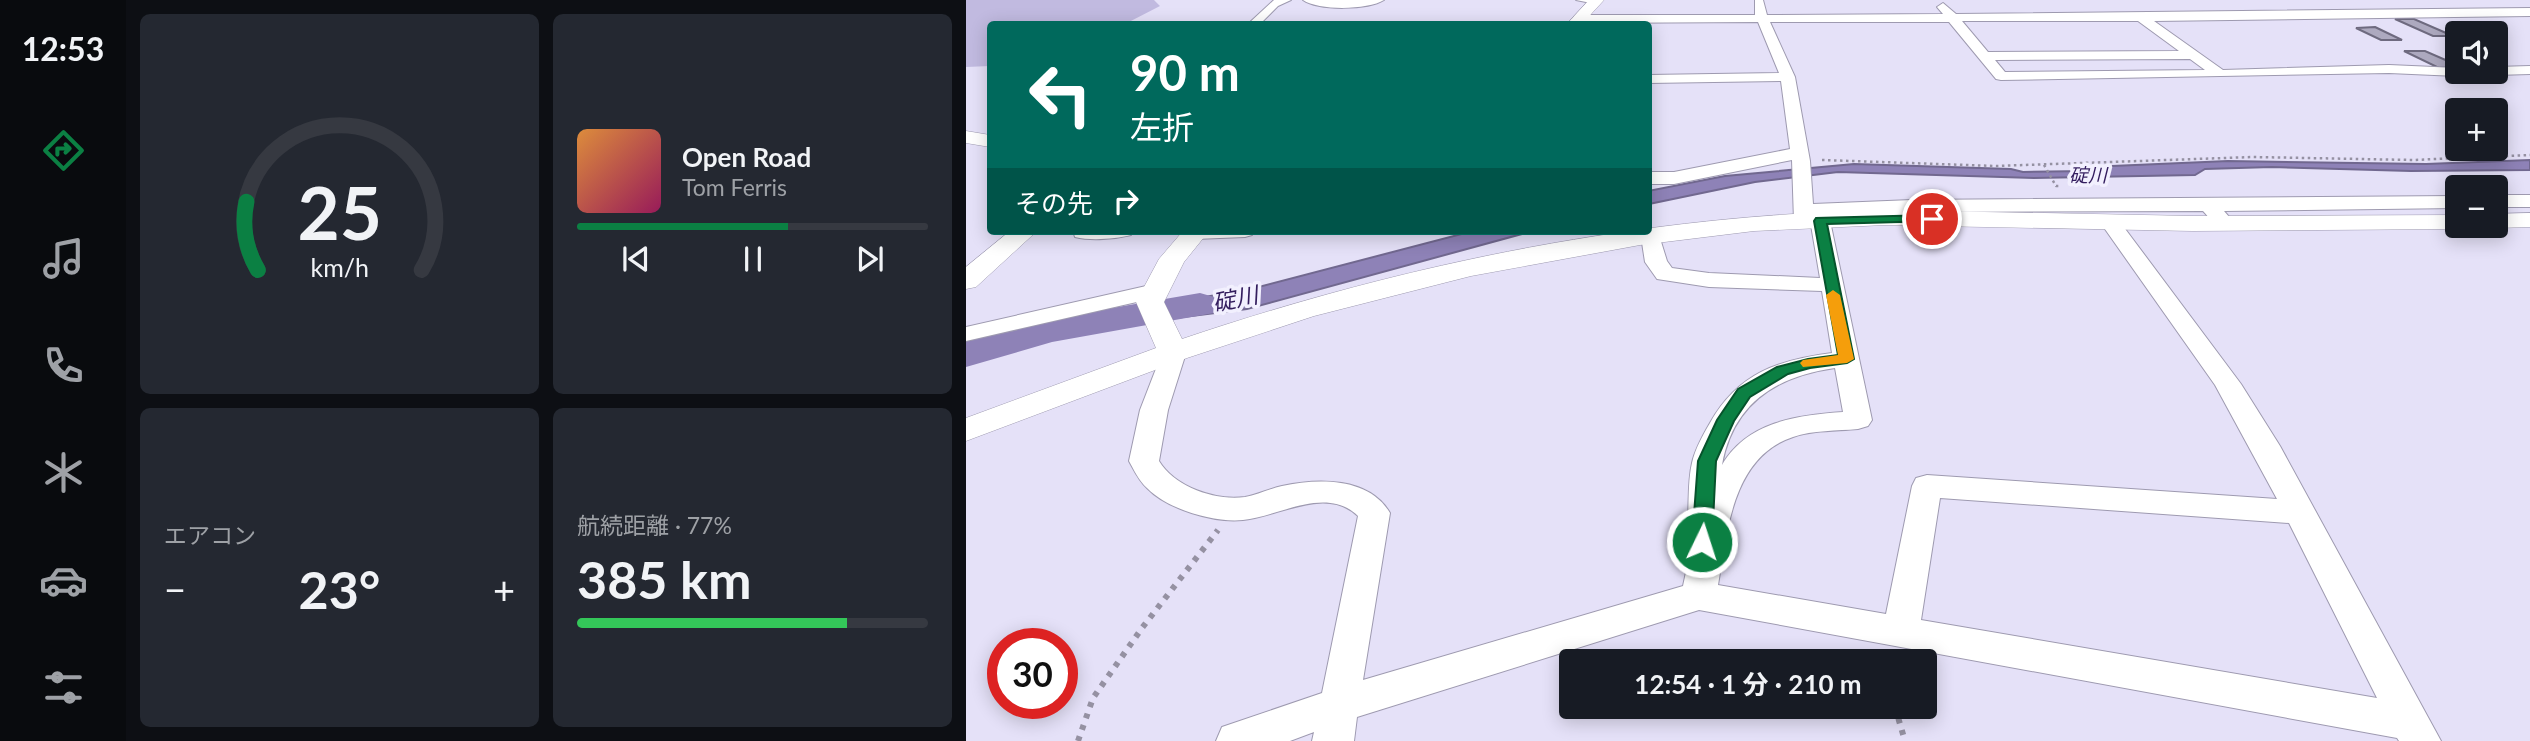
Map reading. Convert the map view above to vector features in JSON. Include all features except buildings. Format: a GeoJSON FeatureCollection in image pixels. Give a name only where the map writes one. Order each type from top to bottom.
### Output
{"type":"FeatureCollection","features":[{"type":"Feature","properties":{"kind":"street"},"geometry":{"type":"LineString","coordinates":[[1257,21],[1268,9],[1285,0]]}},
{"type":"Feature","properties":{"kind":"street"},"geometry":{"type":"LineString","coordinates":[[1309,0],[1326,5],[1378,0]]}},
{"type":"Feature","properties":{"kind":"street"},"geometry":{"type":"LineString","coordinates":[[1582,0],[1596,0]]}},
{"type":"Feature","properties":{"kind":"street"},"geometry":{"type":"LineString","coordinates":[[1577,21],[1596,0]]}},
{"type":"Feature","properties":{"kind":"street"},"geometry":{"type":"LineString","coordinates":[[1699,596],[1720,497],[1732,473],[1750,451],[1768,437],[1797,427],[1858,420],[1831,285],[1810,217],[1803,183],[1788,77],[1761,16],[1759,0]]}},
{"type":"Feature","properties":{"kind":"street"},"geometry":{"type":"LineString","coordinates":[[2473,0],[2507,13]]}},
{"type":"Feature","properties":{"kind":"street"},"geometry":{"type":"LineString","coordinates":[[2362,2],[2391,15]]}},
{"type":"Feature","properties":{"kind":"street"},"geometry":{"type":"LineString","coordinates":[[2213,4],[2238,17]]}},
{"type":"Feature","properties":{"kind":"street"},"geometry":{"type":"LineString","coordinates":[[2266,5],[2326,16],[2530,12]]}},
{"type":"Feature","properties":{"kind":"street"},"geometry":{"type":"LineString","coordinates":[[1944,8],[2238,17],[2294,10]]}},
{"type":"Feature","properties":{"kind":"street"},"geometry":{"type":"LineString","coordinates":[[1944,8],[2001,76],[2376,69],[2445,72]]}},
{"type":"Feature","properties":{"kind":"street"},"geometry":{"type":"LineString","coordinates":[[1607,21],[1944,8],[2106,9]]}},
{"type":"Feature","properties":{"kind":"street"},"geometry":{"type":"LineString","coordinates":[[2138,15],[2220,74]]}},
{"type":"Feature","properties":{"kind":"street"},"geometry":{"type":"LineString","coordinates":[[1984,55],[2193,55]]}},
{"type":"Feature","properties":{"kind":"street"},"geometry":{"type":"LineString","coordinates":[[2508,71],[2530,70]]}},
{"type":"Feature","properties":{"kind":"street"},"geometry":{"type":"LineString","coordinates":[[1652,79],[1788,77]]}},
{"type":"Feature","properties":{"kind":"street"},"geometry":{"type":"LineString","coordinates":[[966,137],[987,140]]}},
{"type":"Feature","properties":{"kind":"street"},"geometry":{"type":"LineString","coordinates":[[1652,178],[1674,178],[1800,158]]}},
{"type":"Feature","properties":{"kind":"street"},"geometry":{"type":"LineString","coordinates":[[2508,201],[2530,201]]}},
{"type":"Feature","properties":{"kind":"street"},"geometry":{"type":"LineString","coordinates":[[1810,217],[2110,222],[2216,213],[2445,203]]}},
{"type":"Feature","properties":{"kind":"street"},"geometry":{"type":"LineString","coordinates":[[966,334],[1160,318],[1302,311],[1392,286],[1571,248],[1651,236],[1912,206],[2445,222]]}},
{"type":"Feature","properties":{"kind":"street"},"geometry":{"type":"LineString","coordinates":[[2508,221],[2530,220]]}},
{"type":"Feature","properties":{"kind":"street"},"geometry":{"type":"LineString","coordinates":[[2110,222],[2228,384],[2265,446],[2415,731]]}},
{"type":"Feature","properties":{"kind":"street"},"geometry":{"type":"LineString","coordinates":[[966,281],[1020,235]]}},
{"type":"Feature","properties":{"kind":"street"},"geometry":{"type":"LineString","coordinates":[[1193,235],[1172,259],[1160,318],[1154,410],[1144,461],[1159,483],[1182,497],[1235,509],[1282,497],[1330,494],[1354,496],[1366,502],[1374,513],[1336,723]]}},
{"type":"Feature","properties":{"kind":"street"},"geometry":{"type":"LineString","coordinates":[[1651,236],[1656,262],[1665,274],[1709,280],[1831,285]]}},
{"type":"Feature","properties":{"kind":"street"},"geometry":{"type":"LineString","coordinates":[[966,430],[1160,318]]}},
{"type":"Feature","properties":{"kind":"street"},"geometry":{"type":"LineString","coordinates":[[1699,596],[1707,461],[1725,420],[1744,393],[1773,375],[1808,363],[1847,359]]}},
{"type":"Feature","properties":{"kind":"street"},"geometry":{"type":"LineString","coordinates":[[1900,634],[1927,486],[2298,512]]}},
{"type":"Feature","properties":{"kind":"street"},"geometry":{"type":"LineString","coordinates":[[1237,741],[1283,724],[1336,723],[1699,596],[2415,731]]}},
{"type":"Feature","properties":{"kind":"street"},"geometry":{"type":"LineString","coordinates":[[1247,741],[1283,724]]}},
{"type":"Feature","properties":{"kind":"path"},"geometry":{"type":"LineString","coordinates":[[1800,158],[1996,166],[2253,157],[2413,160],[2530,155]]}},
{"type":"Feature","properties":{"kind":"path"},"geometry":{"type":"LineString","coordinates":[[2044,165],[2056,186]]}},
{"type":"Feature","properties":{"kind":"path"},"geometry":{"type":"LineString","coordinates":[[1079,741],[1093,698],[1142,628],[1235,509]]}},
{"type":"Feature","properties":{"kind":"path"},"geometry":{"type":"LineString","coordinates":[[1899,719],[1905,741]]}},
{"type":"Feature","properties":{"kind":"shaded area"},"geometry":{"type":"Polygon","coordinates":[[[966,0],[1154,0],[1160,6],[1131,21],[987,21],[987,66],[966,67],[966,0]]]}},
{"type":"Feature","properties":{"kind":"water"},"geometry":{"type":"Polygon","coordinates":[[[2530,160],[2530,170],[2411,171],[2272,167],[2205,169],[2195,175],[2034,178],[1838,172],[1755,182],[1652,203],[1652,190],[1725,176],[1854,164],[2011,169],[2023,172],[2086,171],[2089,167],[2228,161],[2426,164],[2530,160]]]}},
{"type":"Feature","properties":{"kind":"water"},"geometry":{"type":"Polygon","coordinates":[[[1458,235],[1518,235],[1247,309],[1160,320],[1152,306],[1251,289],[1458,235]]]}},
{"type":"Feature","properties":{"kind":"waterway","name":"碇川"},"geometry":{"type":"LineString","coordinates":[[966,354],[1047,331],[1200,305]]}},
{"type":"Feature","properties":{"kind":"slow traffic"},"geometry":{"type":"LineString","coordinates":[[1808,363],[1847,359],[1833,295]]}},
{"type":"Feature","properties":{"kind":"route"},"geometry":{"type":"LineString","coordinates":[[1702,542],[1707,461],[1725,420],[1744,393],[1782,371],[1808,363],[1847,359],[1820,221],[1932,219]]}}]}
